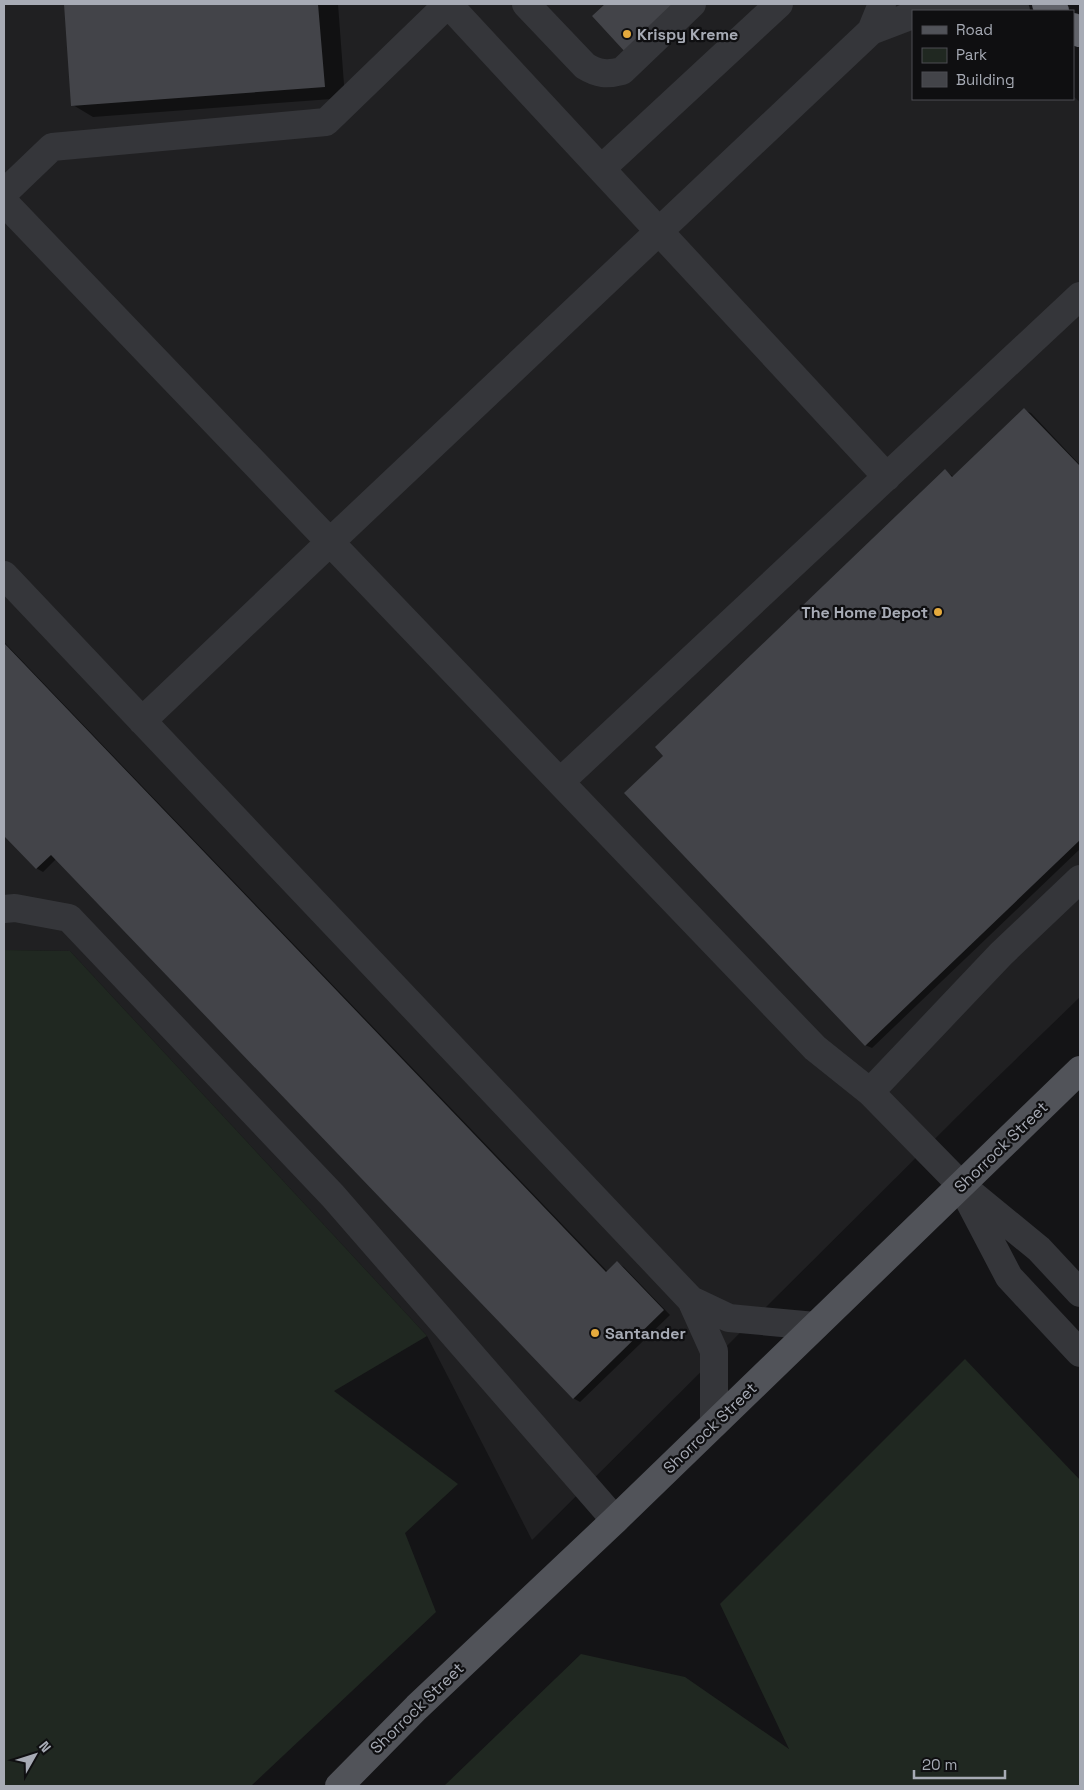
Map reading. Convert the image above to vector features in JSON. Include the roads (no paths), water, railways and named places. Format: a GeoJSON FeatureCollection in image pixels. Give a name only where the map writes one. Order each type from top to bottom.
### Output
{"type":"FeatureCollection","features":[{"type":"Feature","properties":{"kind":"main road","name":"Shorrock Street"},"geometry":{"type":"LineString","coordinates":[[339,1786],[408,1716],[615,1520],[1080,1070]]}},
{"type":"Feature","properties":{"kind":"lane"},"geometry":{"type":"LineString","coordinates":[[4,193],[52,147],[326,122],[448,4],[887,477]]}},
{"type":"Feature","properties":{"kind":"lane"},"geometry":{"type":"LineString","coordinates":[[526,4],[585,66],[596,73],[608,74],[622,71],[692,4]]}},
{"type":"Feature","properties":{"kind":"lane"},"geometry":{"type":"LineString","coordinates":[[601,169],[779,4]]}},
{"type":"Feature","properties":{"kind":"lane"},"geometry":{"type":"LineString","coordinates":[[871,31],[882,4]]}},
{"type":"Feature","properties":{"kind":"lane"},"geometry":{"type":"LineString","coordinates":[[931,10],[942,8],[991,10]]}},
{"type":"Feature","properties":{"kind":"lane"},"geometry":{"type":"LineString","coordinates":[[142,721],[871,31],[912,15]]}},
{"type":"Feature","properties":{"kind":"lane"},"geometry":{"type":"LineString","coordinates":[[4,202],[815,1048],[870,1092],[961,1185],[1039,1249],[1080,1293]]}},
{"type":"Feature","properties":{"kind":"lane"},"geometry":{"type":"LineString","coordinates":[[560,782],[1080,296]]}},
{"type":"Feature","properties":{"kind":"lane"},"geometry":{"type":"LineString","coordinates":[[4,576],[691,1300],[714,1351],[714,1424]]}},
{"type":"Feature","properties":{"kind":"lane"},"geometry":{"type":"LineString","coordinates":[[870,1092],[1000,954],[1080,879]]}},
{"type":"Feature","properties":{"kind":"lane"},"geometry":{"type":"LineString","coordinates":[[8,905],[69,918],[333,1196],[615,1520]]}},
{"type":"Feature","properties":{"kind":"lane"},"geometry":{"type":"LineString","coordinates":[[961,1185],[1008,1277],[1080,1353]]}},
{"type":"Feature","properties":{"kind":"lane"},"geometry":{"type":"LineString","coordinates":[[691,1300],[729,1318],[815,1326]]}},
{"type":"Feature","properties":{"kind":"place","name":"Krispy Kreme"},"geometry":{"type":"Point","coordinates":[627,34]}},
{"type":"Feature","properties":{"kind":"place","name":"The Home Depot"},"geometry":{"type":"Point","coordinates":[938,612]}},
{"type":"Feature","properties":{"kind":"place","name":"Santander"},"geometry":{"type":"Point","coordinates":[595,1333]}}]}
